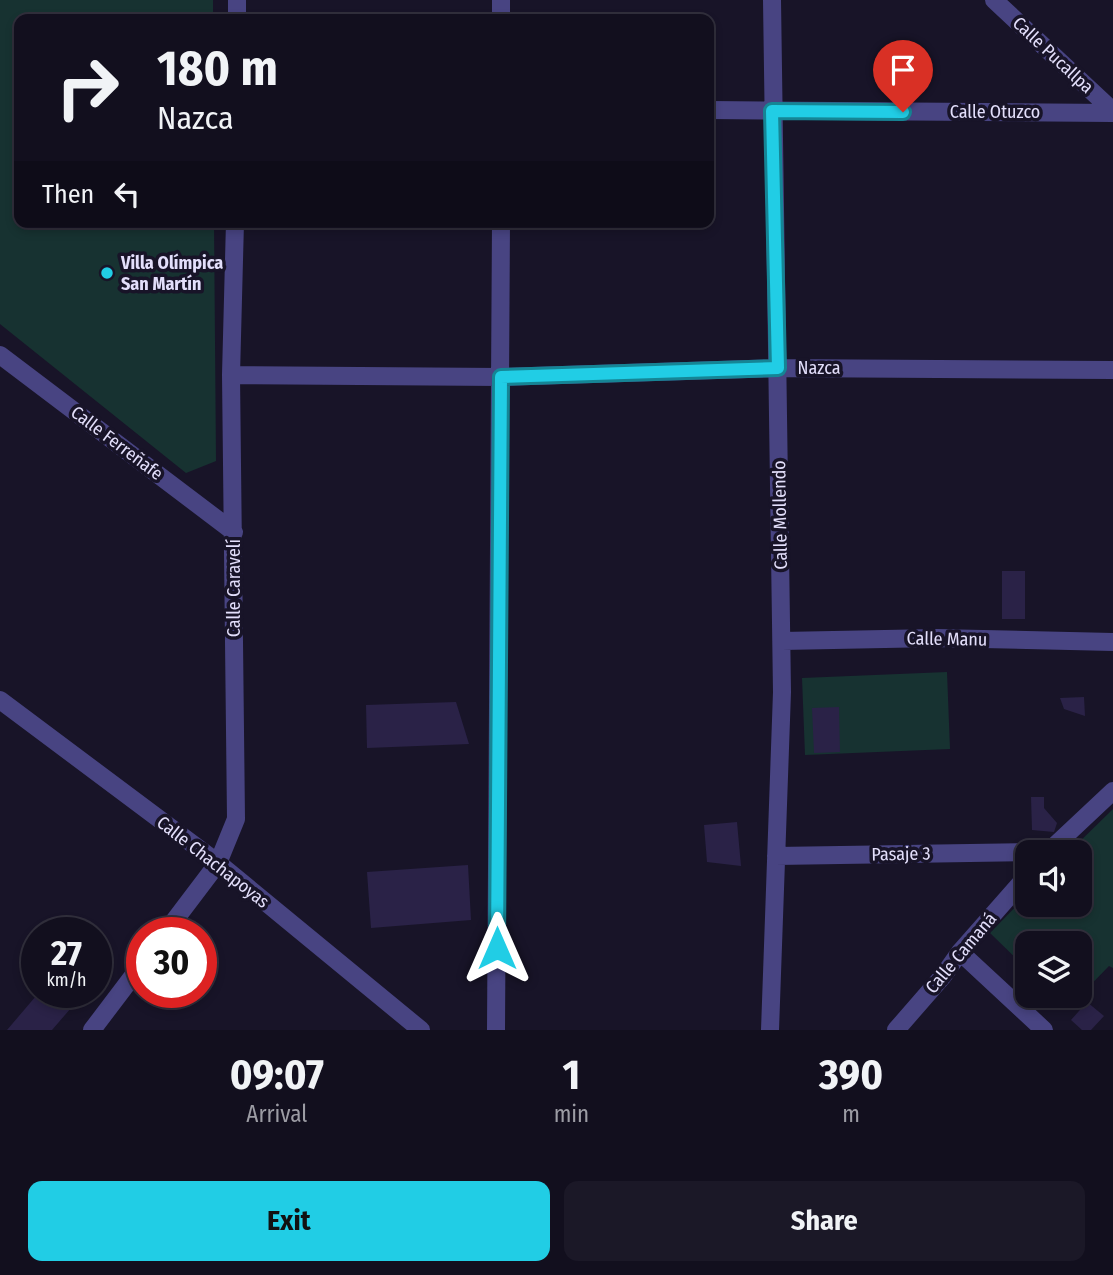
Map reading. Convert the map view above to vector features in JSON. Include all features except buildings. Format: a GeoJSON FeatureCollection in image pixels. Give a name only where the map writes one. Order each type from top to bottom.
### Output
{"type":"FeatureCollection","features":[{"type":"Feature","properties":{"kind":"street","name":"Calle Mollendo"},"geometry":{"type":"LineString","coordinates":[[769,1030],[782,640],[772,0]]}},
{"type":"Feature","properties":{"kind":"street","name":"Calle Pucallpa"},"geometry":{"type":"LineString","coordinates":[[993,0],[1113,112]]}},
{"type":"Feature","properties":{"kind":"street","name":"Calle Otuzco"},"geometry":{"type":"LineString","coordinates":[[714,110],[1113,112]]}},
{"type":"Feature","properties":{"kind":"street","name":"Calle Caravelí"},"geometry":{"type":"LineString","coordinates":[[177,917],[218,863],[236,819],[231,375],[235,228]]}},
{"type":"Feature","properties":{"kind":"street"},"geometry":{"type":"LineString","coordinates":[[496,1030],[501,228]]}},
{"type":"Feature","properties":{"kind":"street","name":"Calle Ferreñafe"},"geometry":{"type":"LineString","coordinates":[[0,355],[234,532]]}},
{"type":"Feature","properties":{"kind":"street","name":"Nazca"},"geometry":{"type":"LineString","coordinates":[[231,375],[501,377],[778,368],[1113,370]]}},
{"type":"Feature","properties":{"kind":"street","name":"Calle Manu"},"geometry":{"type":"LineString","coordinates":[[782,640],[936,638],[1113,642]]}},
{"type":"Feature","properties":{"kind":"street","name":"Calle Chachapoyas"},"geometry":{"type":"LineString","coordinates":[[0,700],[218,863],[421,1030]]}},
{"type":"Feature","properties":{"kind":"street"},"geometry":{"type":"LineString","coordinates":[[1061,840],[1113,791]]}},
{"type":"Feature","properties":{"kind":"street","name":"Pasaje 3"},"geometry":{"type":"LineString","coordinates":[[776,856],[1015,852]]}},
{"type":"Feature","properties":{"kind":"street","name":"Calle Camaná"},"geometry":{"type":"LineString","coordinates":[[896,1030],[1015,890]]}},
{"type":"Feature","properties":{"kind":"street"},"geometry":{"type":"LineString","coordinates":[[960,952],[1044,1030]]}},
{"type":"Feature","properties":{"kind":"street"},"geometry":{"type":"LineString","coordinates":[[92,1030],[126,985]]}},
{"type":"Feature","properties":{"kind":"green space","name":"Villa Olímpica San Martín"},"geometry":{"type":"Polygon","coordinates":[[[0,0],[213,0],[213,14],[14,14],[14,228],[214,228],[216,461],[186,473],[0,324],[0,0]]]}},
{"type":"Feature","properties":{"kind":"green space"},"geometry":{"type":"Polygon","coordinates":[[[947,672],[950,749],[805,755],[802,678],[947,672]]]}},
{"type":"Feature","properties":{"kind":"green space"},"geometry":{"type":"Polygon","coordinates":[[[1113,809],[1113,968],[1109,966],[1092,984],[1092,931],[1015,931],[1015,957],[990,933],[1015,907],[1015,917],[1092,917],[1092,840],[1081,840],[1113,809]]]}},
{"type":"Feature","properties":{"kind":"place","name":"Villa Olímpica San Martín"},"geometry":{"type":"Point","coordinates":[107,273]}},
{"type":"Feature","properties":{"kind":"route"},"geometry":{"type":"LineString","coordinates":[[497,948],[501,377],[778,368],[772,111],[903,112]]}}]}
